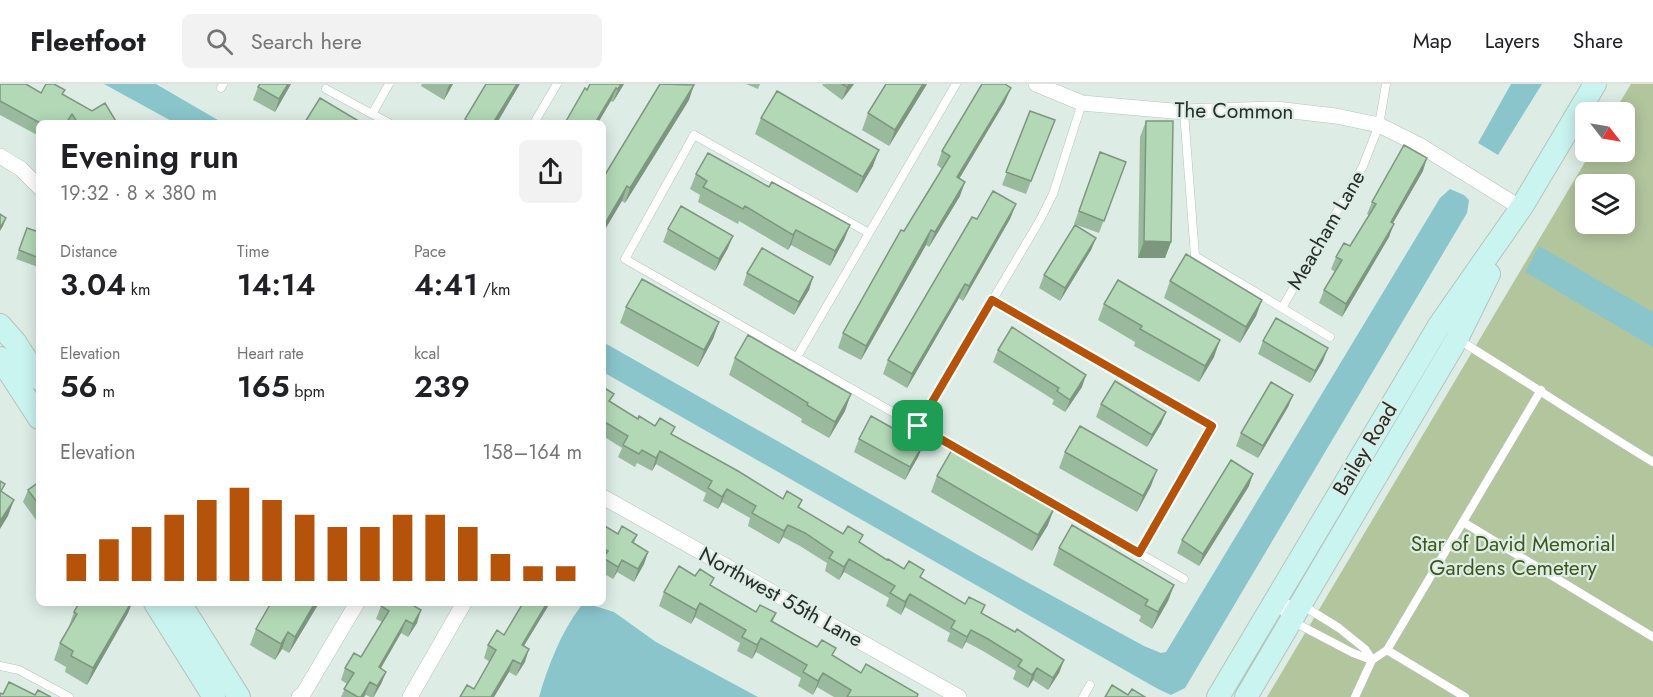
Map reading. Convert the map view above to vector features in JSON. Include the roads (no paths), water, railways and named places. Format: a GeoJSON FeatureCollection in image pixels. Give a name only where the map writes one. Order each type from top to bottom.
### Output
{"type":"FeatureCollection","features":[{"type":"Feature","properties":{"kind":"street","name":"The Common"},"geometry":{"type":"LineString","coordinates":[[1036,84],[1082,103],[1184,112],[1275,109],[1336,116],[1379,125],[1421,146],[1521,208]]}},
{"type":"Feature","properties":{"kind":"street","name":"Bailey Road"},"geometry":{"type":"LineString","coordinates":[[1218,697],[1440,324],[1521,208],[1596,84]]}},
{"type":"Feature","properties":{"kind":"street"},"geometry":{"type":"LineString","coordinates":[[0,156],[21,168],[36,184]]}},
{"type":"Feature","properties":{"kind":"street","name":"Bailey Road"},"geometry":{"type":"LineString","coordinates":[[1246,697],[1456,339],[1521,208]]}},
{"type":"Feature","properties":{"kind":"street"},"geometry":{"type":"LineString","coordinates":[[0,325],[15,342],[36,374]]}},
{"type":"Feature","properties":{"kind":"street"},"geometry":{"type":"LineString","coordinates":[[0,358],[36,408]]}},
{"type":"Feature","properties":{"kind":"street","name":"Northwest 55th Lane"},"geometry":{"type":"LineString","coordinates":[[606,499],[959,697]]}},
{"type":"Feature","properties":{"kind":"street"},"geometry":{"type":"LineString","coordinates":[[157,606],[214,697]]}},
{"type":"Feature","properties":{"kind":"street"},"geometry":{"type":"LineString","coordinates":[[182,606],[239,697]]}},
{"type":"Feature","properties":{"kind":"street"},"geometry":{"type":"LineString","coordinates":[[299,697],[303,694],[355,606]]}},
{"type":"Feature","properties":{"kind":"street"},"geometry":{"type":"LineString","coordinates":[[410,697],[462,606]]}},
{"type":"Feature","properties":{"kind":"lane"},"geometry":{"type":"LineString","coordinates":[[372,114],[389,84]]}},
{"type":"Feature","properties":{"kind":"lane"},"geometry":{"type":"LineString","coordinates":[[536,120],[557,84]]}},
{"type":"Feature","properties":{"kind":"lane"},"geometry":{"type":"LineString","coordinates":[[797,357],[956,84]]}},
{"type":"Feature","properties":{"kind":"lane","name":"Meacham Lane"},"geometry":{"type":"LineString","coordinates":[[1184,112],[1196,256],[1282,308],[1363,166],[1379,125],[1386,84]]}},
{"type":"Feature","properties":{"kind":"lane"},"geometry":{"type":"LineString","coordinates":[[326,89],[383,120]]}},
{"type":"Feature","properties":{"kind":"lane"},"geometry":{"type":"LineString","coordinates":[[918,426],[1040,220],[1053,194],[1082,103]]}},
{"type":"Feature","properties":{"kind":"lane"},"geometry":{"type":"LineString","coordinates":[[869,233],[694,135],[625,259],[1184,579]]}},
{"type":"Feature","properties":{"kind":"lane"},"geometry":{"type":"LineString","coordinates":[[992,300],[1212,426],[1139,553]]}},
{"type":"Feature","properties":{"kind":"lane"},"geometry":{"type":"LineString","coordinates":[[1282,308],[1330,337]]}},
{"type":"Feature","properties":{"kind":"lane"},"geometry":{"type":"LineString","coordinates":[[1456,339],[1653,462]]}},
{"type":"Feature","properties":{"kind":"lane"},"geometry":{"type":"LineString","coordinates":[[1355,697],[1372,660],[1387,650],[1540,390]]}},
{"type":"Feature","properties":{"kind":"lane"},"geometry":{"type":"LineString","coordinates":[[1463,522],[1653,637]]}},
{"type":"Feature","properties":{"kind":"lane"},"geometry":{"type":"LineString","coordinates":[[1274,602],[1339,628],[1365,649],[1372,660]]}},
{"type":"Feature","properties":{"kind":"lane"},"geometry":{"type":"LineString","coordinates":[[1274,602],[1297,613],[1353,653],[1372,660]]}},
{"type":"Feature","properties":{"kind":"lane"},"geometry":{"type":"LineString","coordinates":[[1387,650],[1465,697]]}},
{"type":"Feature","properties":{"kind":"lane"},"geometry":{"type":"LineString","coordinates":[[0,666],[19,670],[69,697]]}},
{"type":"Feature","properties":{"kind":"lane"},"geometry":{"type":"LineString","coordinates":[[1083,697],[1090,685]]}},
{"type":"Feature","properties":{"kind":"water"},"geometry":{"type":"Polygon","coordinates":[[[104,84],[156,84],[218,120],[170,120],[104,84]]]}},
{"type":"Feature","properties":{"kind":"water"},"geometry":{"type":"Polygon","coordinates":[[[1511,84],[1542,84],[1498,155],[1478,143],[1511,84]]]}},
{"type":"Feature","properties":{"kind":"water"},"geometry":{"type":"Polygon","coordinates":[[[1450,189],[1464,195],[1469,200],[1467,213],[1185,688],[1171,695],[606,374],[606,344],[976,554],[1144,646],[1161,653],[1166,652],[1440,198],[1450,189]]]}},
{"type":"Feature","properties":{"kind":"water"},"geometry":{"type":"Polygon","coordinates":[[[1539,246],[1653,312],[1653,347],[1525,272],[1539,246]]]}},
{"type":"Feature","properties":{"kind":"water"},"geometry":{"type":"Polygon","coordinates":[[[581,606],[595,606],[614,612],[656,642],[758,697],[539,697],[556,650],[581,606]]]}},
{"type":"Feature","properties":{"kind":"park label","name":"Star of David Memorial Gardens Cemetery"},"geometry":{"type":"Point","coordinates":[1513,556]}}]}
